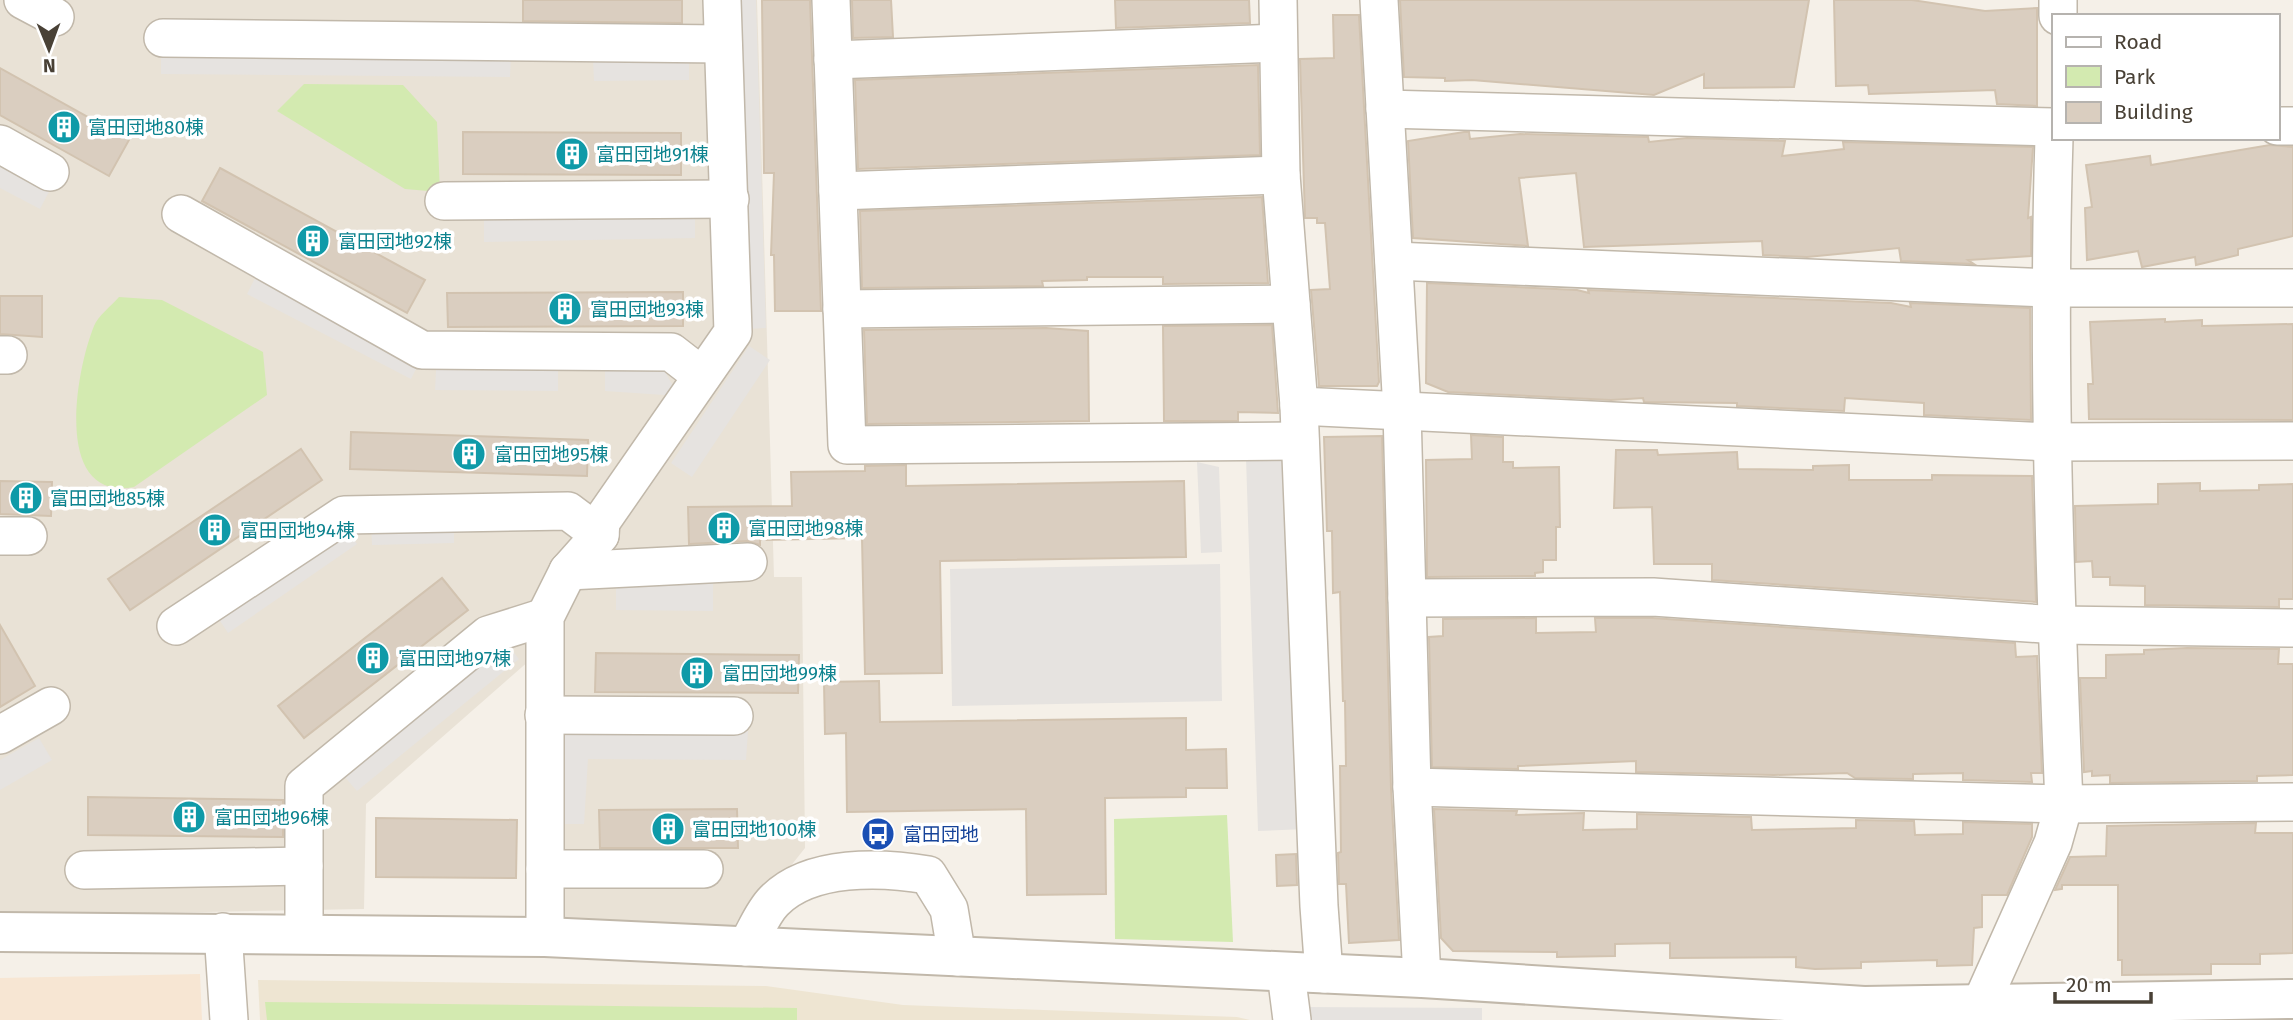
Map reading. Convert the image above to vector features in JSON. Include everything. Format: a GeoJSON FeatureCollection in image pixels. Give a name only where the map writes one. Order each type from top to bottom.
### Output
{"type":"FeatureCollection","features":[{"type":"Feature","properties":{"kind":"street"},"geometry":{"type":"LineString","coordinates":[[23,0],[55,17]]}},
{"type":"Feature","properties":{"kind":"street"},"geometry":{"type":"LineString","coordinates":[[545,937],[545,617],[568,571],[600,535],[601,522],[733,332],[722,0]]}},
{"type":"Feature","properties":{"kind":"street"},"geometry":{"type":"LineString","coordinates":[[831,0],[847,446],[1299,423],[1402,411],[2050,442],[2293,441]]}},
{"type":"Feature","properties":{"kind":"street"},"geometry":{"type":"LineString","coordinates":[[1278,0],[1281,175],[1299,423],[1324,974]]}},
{"type":"Feature","properties":{"kind":"street"},"geometry":{"type":"LineString","coordinates":[[1379,0],[1402,411],[1412,787],[1422,978]]}},
{"type":"Feature","properties":{"kind":"street"},"geometry":{"type":"LineString","coordinates":[[163,38],[723,44]]}},
{"type":"Feature","properties":{"kind":"street"},"geometry":{"type":"LineString","coordinates":[[833,60],[1278,43]]}},
{"type":"Feature","properties":{"kind":"street"},"geometry":{"type":"LineString","coordinates":[[1385,109],[2052,127]]}},
{"type":"Feature","properties":{"kind":"street"},"geometry":{"type":"LineString","coordinates":[[1980,1006],[2053,843],[2064,804],[2050,442],[2049,288],[2054,140]]}},
{"type":"Feature","properties":{"kind":"street"},"geometry":{"type":"LineString","coordinates":[[0,144],[50,172]]}},
{"type":"Feature","properties":{"kind":"street"},"geometry":{"type":"LineString","coordinates":[[838,191],[1281,175]]}},
{"type":"Feature","properties":{"kind":"street"},"geometry":{"type":"LineString","coordinates":[[444,201],[730,199]]}},
{"type":"Feature","properties":{"kind":"street"},"geometry":{"type":"LineString","coordinates":[[181,214],[422,350],[671,352],[702,376]]}},
{"type":"Feature","properties":{"kind":"street"},"geometry":{"type":"LineString","coordinates":[[1394,261],[2049,288],[2293,288]]}},
{"type":"Feature","properties":{"kind":"street"},"geometry":{"type":"LineString","coordinates":[[842,309],[1291,303]]}},
{"type":"Feature","properties":{"kind":"street"},"geometry":{"type":"LineString","coordinates":[[176,626],[344,515],[568,511],[600,535]]}},
{"type":"Feature","properties":{"kind":"street"},"geometry":{"type":"LineString","coordinates":[[568,571],[748,562]]}},
{"type":"Feature","properties":{"kind":"street"},"geometry":{"type":"LineString","coordinates":[[1407,598],[1653,597],[2057,625],[2293,628]]}},
{"type":"Feature","properties":{"kind":"street"},"geometry":{"type":"LineString","coordinates":[[304,934],[304,786],[488,635],[545,617]]}},
{"type":"Feature","properties":{"kind":"street"},"geometry":{"type":"LineString","coordinates":[[0,735],[51,706]]}},
{"type":"Feature","properties":{"kind":"street"},"geometry":{"type":"LineString","coordinates":[[544,715],[734,716]]}},
{"type":"Feature","properties":{"kind":"street"},"geometry":{"type":"LineString","coordinates":[[1412,787],[2064,804],[2293,802]]}},
{"type":"Feature","properties":{"kind":"street"},"geometry":{"type":"LineString","coordinates":[[85,870],[304,866]]}},
{"type":"Feature","properties":{"kind":"street"},"geometry":{"type":"LineString","coordinates":[[545,869],[704,869]]}},
{"type":"Feature","properties":{"kind":"street"},"geometry":{"type":"LineString","coordinates":[[746,947],[774,901],[809,879],[846,870],[900,870],[928,874],[949,909],[957,957]]}},
{"type":"Feature","properties":{"kind":"street"},"geometry":{"type":"LineString","coordinates":[[0,932],[545,937],[1422,978],[1709,1008],[1864,1013],[1980,1006],[2216,1012],[2293,999]]}},
{"type":"Feature","properties":{"kind":"street"},"geometry":{"type":"LineString","coordinates":[[223,932],[229,1020]]}},
{"type":"Feature","properties":{"kind":"street"},"geometry":{"type":"LineString","coordinates":[[1286,973],[1292,1020]]}},
{"type":"Feature","properties":{"kind":"shaded area"},"geometry":{"type":"Polygon","coordinates":[[[0,0],[757,0],[774,577],[802,577],[805,848],[736,935],[533,926],[530,660],[366,804],[364,909],[0,916],[0,0]]]}},
{"type":"Feature","properties":{"kind":"shaded area"},"geometry":{"type":"Polygon","coordinates":[[[739,0],[756,0],[766,328],[749,329],[739,0]]]}},
{"type":"Feature","properties":{"kind":"shaded area"},"geometry":{"type":"Polygon","coordinates":[[[161,53],[511,56],[510,77],[161,74],[161,53]]]}},
{"type":"Feature","properties":{"kind":"shaded area"},"geometry":{"type":"Polygon","coordinates":[[[593,61],[689,61],[689,80],[594,81],[593,61]]]}},
{"type":"Feature","properties":{"kind":"shaded area"},"geometry":{"type":"Polygon","coordinates":[[[0,158],[52,186],[40,209],[0,188],[0,158]]]}},
{"type":"Feature","properties":{"kind":"shaded area"},"geometry":{"type":"Polygon","coordinates":[[[695,216],[695,238],[484,242],[484,220],[695,216]]]}},
{"type":"Feature","properties":{"kind":"shaded area"},"geometry":{"type":"Polygon","coordinates":[[[255,278],[419,363],[411,379],[247,294],[255,278]]]}},
{"type":"Feature","properties":{"kind":"shaded area"},"geometry":{"type":"Polygon","coordinates":[[[749,346],[770,360],[692,477],[671,463],[749,346]]]}},
{"type":"Feature","properties":{"kind":"shaded area"},"geometry":{"type":"Polygon","coordinates":[[[605,369],[665,372],[679,396],[605,391],[605,369]]]}},
{"type":"Feature","properties":{"kind":"shaded area"},"geometry":{"type":"Polygon","coordinates":[[[436,370],[558,371],[558,391],[435,390],[436,370]]]}},
{"type":"Feature","properties":{"kind":"shaded area"},"geometry":{"type":"Polygon","coordinates":[[[1293,456],[1306,829],[1258,831],[1246,458],[1293,456]]]}},
{"type":"Feature","properties":{"kind":"shaded area"},"geometry":{"type":"Polygon","coordinates":[[[1197,462],[1219,467],[1222,552],[1201,553],[1197,462]]]}},
{"type":"Feature","properties":{"kind":"shaded area"},"geometry":{"type":"Polygon","coordinates":[[[454,523],[454,543],[372,545],[371,525],[454,523]]]}},
{"type":"Feature","properties":{"kind":"shaded area"},"geometry":{"type":"Polygon","coordinates":[[[347,530],[357,544],[228,633],[218,618],[347,530]]]}},
{"type":"Feature","properties":{"kind":"shaded area"},"geometry":{"type":"Polygon","coordinates":[[[1220,564],[1222,701],[952,706],[950,569],[1220,564]]]}},
{"type":"Feature","properties":{"kind":"shaded area"},"geometry":{"type":"Polygon","coordinates":[[[616,583],[713,583],[713,611],[616,610],[616,583]]]}},
{"type":"Feature","properties":{"kind":"shaded area"},"geometry":{"type":"Polygon","coordinates":[[[506,643],[519,659],[357,791],[343,775],[506,643]]]}},
{"type":"Feature","properties":{"kind":"shaded area"},"geometry":{"type":"Polygon","coordinates":[[[556,731],[748,731],[746,760],[588,759],[584,824],[555,824],[556,731]]]}},
{"type":"Feature","properties":{"kind":"shaded area"},"geometry":{"type":"Polygon","coordinates":[[[39,738],[52,760],[0,790],[0,760],[39,738]]]}},
{"type":"Feature","properties":{"kind":"shaded area"},"geometry":{"type":"Polygon","coordinates":[[[200,974],[202,1020],[0,1020],[0,978],[200,974]]]}},
{"type":"Feature","properties":{"kind":"shaded area"},"geometry":{"type":"Polygon","coordinates":[[[258,980],[766,986],[903,1005],[1237,1017],[1250,1020],[260,1020],[258,980]]]}},
{"type":"Feature","properties":{"kind":"shaded area"},"geometry":{"type":"Polygon","coordinates":[[[1302,1007],[1482,1008],[1482,1020],[1302,1020],[1302,1007]]]}},
{"type":"Feature","properties":{"kind":"green space"},"geometry":{"type":"Polygon","coordinates":[[[304,84],[403,85],[437,122],[440,192],[405,189],[277,111],[304,84]]]}},
{"type":"Feature","properties":{"kind":"green space"},"geometry":{"type":"Polygon","coordinates":[[[119,297],[162,300],[263,352],[267,395],[134,487],[108,486],[91,474],[81,454],[76,429],[77,400],[87,346],[96,322],[119,297]]]}},
{"type":"Feature","properties":{"kind":"green space"},"geometry":{"type":"Polygon","coordinates":[[[1227,815],[1233,942],[1115,939],[1114,819],[1227,815]]]}},
{"type":"Feature","properties":{"kind":"green space"},"geometry":{"type":"Polygon","coordinates":[[[265,1002],[797,1008],[797,1020],[267,1020],[265,1002]]]}},
{"type":"Feature","properties":{"kind":"building"},"geometry":{"type":"Polygon","coordinates":[[[523,0],[682,0],[682,23],[523,21],[523,0]]]}},
{"type":"Feature","properties":{"kind":"building"},"geometry":{"type":"Polygon","coordinates":[[[762,0],[810,0],[821,311],[775,311],[774,255],[771,255],[774,173],[764,173],[762,0]]]}},
{"type":"Feature","properties":{"kind":"building"},"geometry":{"type":"Polygon","coordinates":[[[852,0],[891,0],[893,37],[853,38],[852,0]]]}},
{"type":"Feature","properties":{"kind":"building"},"geometry":{"type":"Polygon","coordinates":[[[1115,0],[1249,0],[1250,23],[1116,28],[1115,0]]]}},
{"type":"Feature","properties":{"kind":"building"},"geometry":{"type":"Polygon","coordinates":[[[1400,0],[1809,0],[1794,87],[1704,88],[1704,74],[1654,95],[1404,77],[1400,0]]]}},
{"type":"Feature","properties":{"kind":"building"},"geometry":{"type":"Polygon","coordinates":[[[1834,0],[1912,0],[1985,11],[2037,8],[2037,106],[1997,104],[1995,90],[1869,94],[1868,85],[1836,86],[1834,0]]]}},
{"type":"Feature","properties":{"kind":"building"},"geometry":{"type":"Polygon","coordinates":[[[1333,15],[1359,15],[1379,382],[1377,386],[1319,386],[1311,290],[1330,289],[1325,223],[1317,223],[1317,218],[1305,218],[1300,59],[1334,58],[1333,15]]]}},
{"type":"Feature","properties":{"kind":"building"},"geometry":{"type":"Polygon","coordinates":[[[1258,65],[1260,155],[858,169],[855,80],[1258,65]]]}},
{"type":"Feature","properties":{"kind":"building","name":"富田団地80棟"},"geometry":{"type":"Polygon","coordinates":[[[0,68],[129,140],[109,176],[0,115],[0,68]]]}},
{"type":"Feature","properties":{"kind":"building","name":"富田団地91棟"},"geometry":{"type":"Polygon","coordinates":[[[463,132],[681,133],[681,175],[463,174],[463,132]]]}},
{"type":"Feature","properties":{"kind":"building"},"geometry":{"type":"Polygon","coordinates":[[[1469,132],[1470,139],[1520,134],[1648,137],[1649,142],[1687,138],[1785,141],[1782,156],[1844,149],[1843,142],[2033,147],[2028,218],[2031,217],[2031,256],[1968,260],[1974,264],[1901,261],[1899,248],[1807,257],[1763,255],[1762,241],[1584,247],[1576,173],[1519,178],[1528,246],[1413,238],[1408,141],[1469,132]]]}},
{"type":"Feature","properties":{"kind":"building"},"geometry":{"type":"Polygon","coordinates":[[[2270,145],[2293,147],[2293,236],[2238,249],[2238,255],[2196,265],[2195,257],[2142,267],[2138,251],[2087,260],[2085,208],[2092,207],[2086,165],[2150,156],[2151,165],[2270,145]]]}},
{"type":"Feature","properties":{"kind":"building","name":"富田団地92棟"},"geometry":{"type":"Polygon","coordinates":[[[220,168],[425,280],[407,313],[202,201],[220,168]]]}},
{"type":"Feature","properties":{"kind":"building"},"geometry":{"type":"Polygon","coordinates":[[[1262,197],[1268,283],[1163,284],[1163,277],[1087,277],[1087,280],[1042,281],[1043,286],[862,288],[860,211],[1262,197]]]}},
{"type":"Feature","properties":{"kind":"building"},"geometry":{"type":"Polygon","coordinates":[[[1427,283],[1577,290],[1589,293],[1588,290],[1891,303],[1911,307],[1910,303],[2030,308],[2031,420],[1924,415],[1924,403],[1845,398],[1844,411],[1737,406],[1737,403],[1644,402],[1643,398],[1611,400],[1448,392],[1426,383],[1427,283]]]}},
{"type":"Feature","properties":{"kind":"building","name":"富田団地93棟"},"geometry":{"type":"Polygon","coordinates":[[[683,292],[683,326],[448,327],[447,293],[683,292]]]}},
{"type":"Feature","properties":{"kind":"building"},"geometry":{"type":"Polygon","coordinates":[[[0,296],[42,296],[42,337],[0,334],[0,296]]]}},
{"type":"Feature","properties":{"kind":"building"},"geometry":{"type":"Polygon","coordinates":[[[2165,319],[2165,322],[2202,320],[2202,326],[2293,324],[2293,420],[2089,419],[2088,384],[2093,384],[2090,322],[2165,319]]]}},
{"type":"Feature","properties":{"kind":"building"},"geometry":{"type":"Polygon","coordinates":[[[1272,325],[1278,413],[1238,412],[1238,421],[1164,421],[1163,326],[1272,325]]]}},
{"type":"Feature","properties":{"kind":"building"},"geometry":{"type":"Polygon","coordinates":[[[1046,328],[1088,331],[1089,421],[867,424],[864,330],[1046,328]]]}},
{"type":"Feature","properties":{"kind":"building","name":"富田団地95棟"},"geometry":{"type":"Polygon","coordinates":[[[351,432],[588,440],[587,476],[350,469],[351,432]]]}},
{"type":"Feature","properties":{"kind":"building"},"geometry":{"type":"Polygon","coordinates":[[[1471,435],[1503,437],[1503,462],[1513,462],[1513,468],[1559,467],[1560,527],[1556,527],[1556,560],[1543,560],[1543,572],[1535,573],[1535,576],[1427,577],[1426,460],[1472,459],[1471,435]]]}},
{"type":"Feature","properties":{"kind":"building"},"geometry":{"type":"Polygon","coordinates":[[[1382,436],[1391,788],[1399,940],[1349,943],[1346,884],[1339,884],[1338,853],[1341,852],[1340,766],[1346,766],[1340,592],[1333,593],[1332,531],[1327,531],[1324,437],[1382,436]]]}},
{"type":"Feature","properties":{"kind":"building","name":"富田団地94棟"},"geometry":{"type":"Polygon","coordinates":[[[301,449],[322,480],[130,610],[108,579],[301,449]]]}},
{"type":"Feature","properties":{"kind":"building"},"geometry":{"type":"Polygon","coordinates":[[[1616,450],[1657,450],[1658,455],[1737,452],[1738,469],[1813,470],[1813,466],[1849,465],[1849,480],[1932,480],[1932,475],[2032,476],[2036,602],[1712,580],[1712,564],[1654,564],[1652,507],[1614,508],[1616,450]]]}},
{"type":"Feature","properties":{"kind":"building"},"geometry":{"type":"Polygon","coordinates":[[[906,465],[906,486],[1184,481],[1186,557],[940,561],[942,673],[865,674],[862,538],[760,540],[760,545],[747,541],[689,544],[688,507],[792,506],[791,472],[865,471],[865,466],[906,465]]]}},
{"type":"Feature","properties":{"kind":"building","name":"富田団地85棟"},"geometry":{"type":"Polygon","coordinates":[[[0,481],[52,482],[51,516],[0,514],[0,481]]]}},
{"type":"Feature","properties":{"kind":"building"},"geometry":{"type":"Polygon","coordinates":[[[2200,483],[2200,491],[2259,490],[2259,485],[2293,484],[2293,599],[2279,599],[2279,607],[2145,605],[2145,586],[2110,585],[2110,577],[2093,577],[2092,561],[2076,562],[2075,506],[2158,504],[2158,484],[2200,483]]]}},
{"type":"Feature","properties":{"kind":"building","name":"富田団地97棟"},"geometry":{"type":"Polygon","coordinates":[[[442,578],[468,610],[304,738],[278,706],[442,578]]]}},
{"type":"Feature","properties":{"kind":"building"},"geometry":{"type":"Polygon","coordinates":[[[1536,618],[1536,633],[1596,632],[1595,618],[1652,618],[2015,643],[2016,657],[2037,656],[2042,773],[2031,773],[2032,782],[1963,780],[1963,773],[1913,774],[1913,779],[1855,778],[1847,773],[1774,775],[1636,772],[1636,761],[1518,766],[1518,769],[1432,767],[1429,637],[1443,636],[1443,619],[1536,618]]]}},
{"type":"Feature","properties":{"kind":"building"},"geometry":{"type":"Polygon","coordinates":[[[0,625],[35,686],[0,707],[0,625]]]}},
{"type":"Feature","properties":{"kind":"building"},"geometry":{"type":"Polygon","coordinates":[[[2279,649],[2278,664],[2293,664],[2293,775],[2257,776],[2257,781],[2110,783],[2110,775],[2092,776],[2092,771],[2084,772],[2080,678],[2106,678],[2106,655],[2144,654],[2144,650],[2279,649]]]}},
{"type":"Feature","properties":{"kind":"building","name":"富田団地99棟"},"geometry":{"type":"Polygon","coordinates":[[[596,653],[799,655],[798,693],[595,692],[596,653]]]}},
{"type":"Feature","properties":{"kind":"building"},"geometry":{"type":"Polygon","coordinates":[[[879,681],[880,722],[1186,718],[1186,750],[1226,749],[1227,788],[1186,788],[1186,797],[1105,798],[1106,894],[1027,895],[1026,809],[847,812],[846,733],[825,734],[824,682],[879,681]]]}},
{"type":"Feature","properties":{"kind":"building","name":"富田団地96棟"},"geometry":{"type":"Polygon","coordinates":[[[88,797],[283,800],[283,837],[88,835],[88,797]]]}},
{"type":"Feature","properties":{"kind":"building","name":"富田団地100棟"},"geometry":{"type":"Polygon","coordinates":[[[737,809],[738,848],[600,848],[599,810],[737,809]]]}},
{"type":"Feature","properties":{"kind":"building"},"geometry":{"type":"Polygon","coordinates":[[[1434,809],[1517,811],[1516,815],[1584,813],[1583,830],[1637,829],[1637,814],[1751,817],[1752,830],[1856,828],[1856,820],[1914,821],[1915,835],[1963,834],[1963,822],[2032,824],[2032,837],[2007,895],[1982,895],[1982,927],[1974,928],[1972,965],[1937,966],[1937,960],[1861,962],[1861,968],[1815,969],[1796,967],[1796,957],[1670,958],[1670,943],[1615,944],[1615,956],[1557,957],[1557,952],[1453,951],[1441,938],[1434,809]]]}},
{"type":"Feature","properties":{"kind":"building"},"geometry":{"type":"Polygon","coordinates":[[[376,818],[517,820],[516,878],[376,877],[376,818]]]}},
{"type":"Feature","properties":{"kind":"building"},"geometry":{"type":"Polygon","coordinates":[[[2256,823],[2255,833],[2293,833],[2293,953],[2260,954],[2260,964],[2211,964],[2211,974],[2122,975],[2122,960],[2118,960],[2118,885],[2062,885],[2062,889],[2055,890],[2070,857],[2106,856],[2107,826],[2256,823]]]}},
{"type":"Feature","properties":{"kind":"building"},"geometry":{"type":"Polygon","coordinates":[[[1296,854],[1297,885],[1277,886],[1276,855],[1296,854]]]}},
{"type":"Feature","properties":{"kind":"place","name":"富田団地80棟"},"geometry":{"type":"Point","coordinates":[64,127]}},
{"type":"Feature","properties":{"kind":"place","name":"富田団地91棟"},"geometry":{"type":"Point","coordinates":[572,154]}},
{"type":"Feature","properties":{"kind":"place","name":"富田団地92棟"},"geometry":{"type":"Point","coordinates":[313,241]}},
{"type":"Feature","properties":{"kind":"place","name":"富田団地93棟"},"geometry":{"type":"Point","coordinates":[565,309]}},
{"type":"Feature","properties":{"kind":"place","name":"富田団地95棟"},"geometry":{"type":"Point","coordinates":[469,454]}},
{"type":"Feature","properties":{"kind":"place","name":"富田団地85棟"},"geometry":{"type":"Point","coordinates":[26,498]}},
{"type":"Feature","properties":{"kind":"place","name":"富田団地98棟"},"geometry":{"type":"Point","coordinates":[724,528]}},
{"type":"Feature","properties":{"kind":"place","name":"富田団地94棟"},"geometry":{"type":"Point","coordinates":[215,530]}},
{"type":"Feature","properties":{"kind":"place","name":"富田団地97棟"},"geometry":{"type":"Point","coordinates":[373,658]}},
{"type":"Feature","properties":{"kind":"place","name":"富田団地99棟"},"geometry":{"type":"Point","coordinates":[697,673]}},
{"type":"Feature","properties":{"kind":"place","name":"富田団地96棟"},"geometry":{"type":"Point","coordinates":[189,817]}},
{"type":"Feature","properties":{"kind":"place","name":"富田団地100棟"},"geometry":{"type":"Point","coordinates":[668,829]}},
{"type":"Feature","properties":{"kind":"place","name":"富田団地"},"geometry":{"type":"Point","coordinates":[878,834]}}]}
